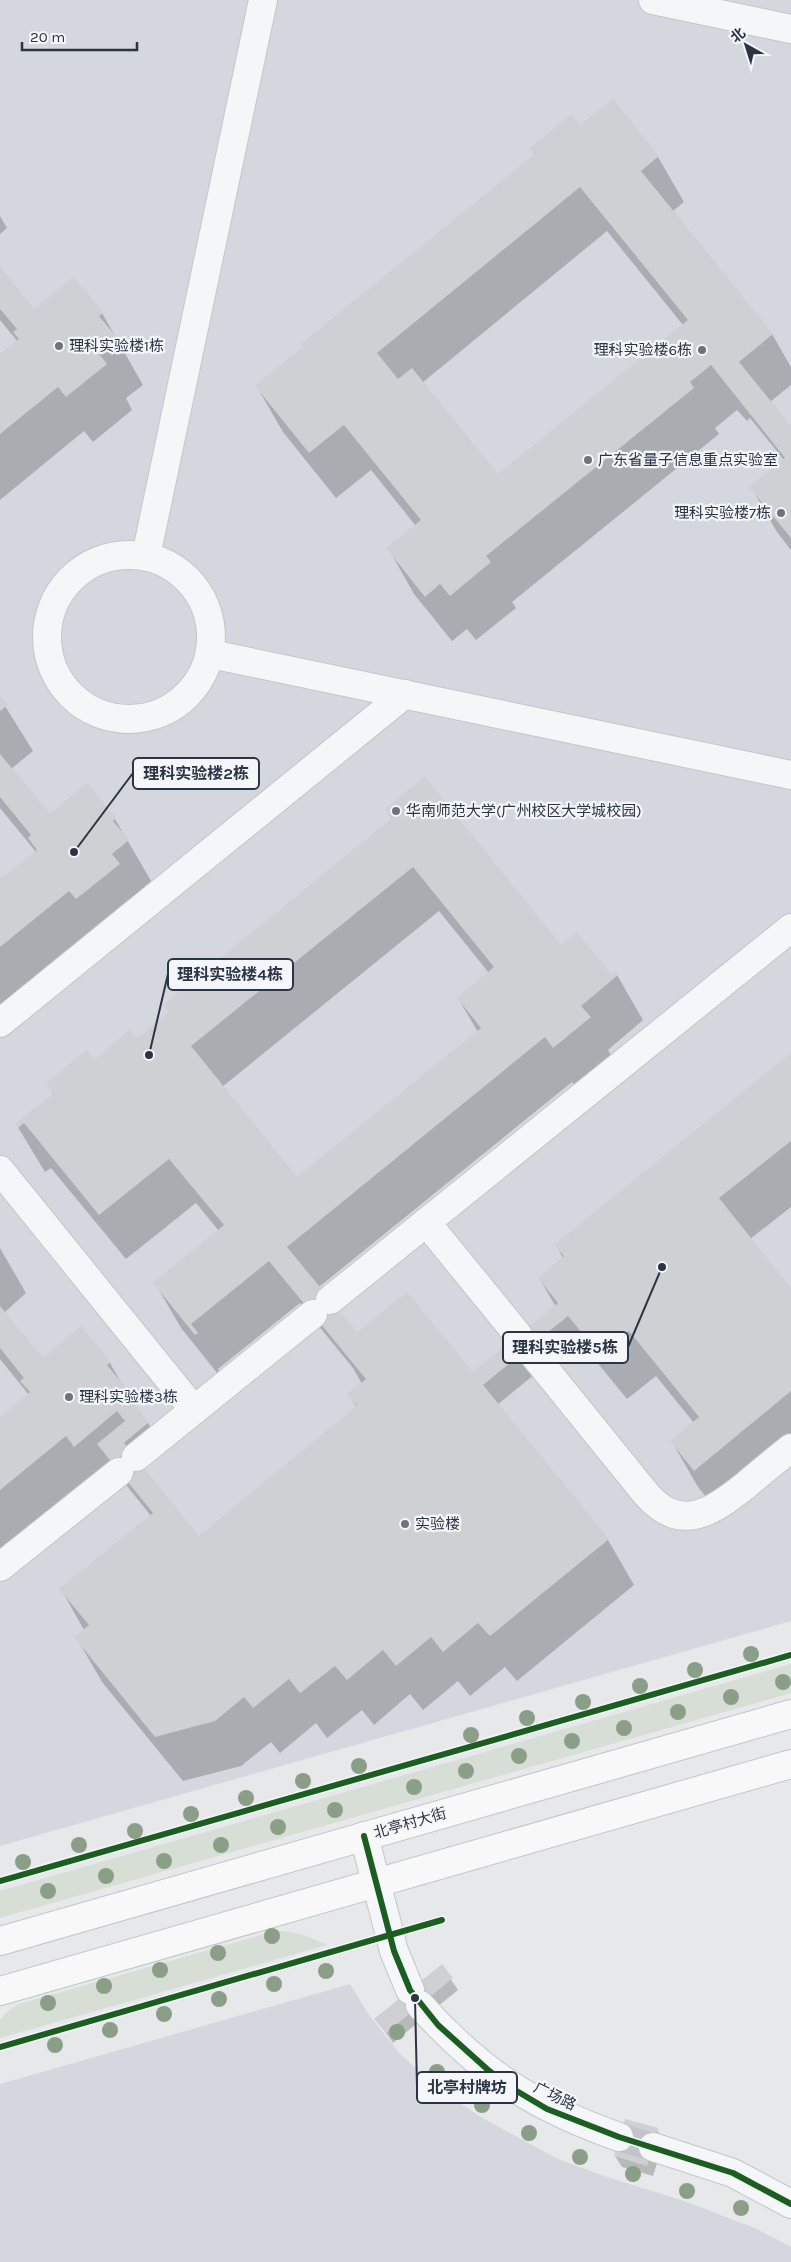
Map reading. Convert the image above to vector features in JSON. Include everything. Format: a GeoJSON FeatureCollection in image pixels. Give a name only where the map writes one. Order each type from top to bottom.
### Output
{"type":"FeatureCollection","features":[{"type":"Feature","properties":{"kind":"main road","name":"北亭村大街"},"geometry":{"type":"LineString","coordinates":[[0,1941],[791,1714]]}},
{"type":"Feature","properties":{"kind":"main road"},"geometry":{"type":"LineString","coordinates":[[0,1991],[791,1764]]}},
{"type":"Feature","properties":{"kind":"street"},"geometry":{"type":"LineString","coordinates":[[146,556],[263,0]]}},
{"type":"Feature","properties":{"kind":"street"},"geometry":{"type":"LineString","coordinates":[[653,0],[791,29]]}},
{"type":"Feature","properties":{"kind":"street"},"geometry":{"type":"LineString","coordinates":[[123,555],[146,556],[166,564],[184,575],[199,591],[208,611],[212,632],[211,654],[203,675],[190,694],[172,708],[144,718],[128,720],[105,717],[85,707],[68,692],[54,674],[47,652],[47,629],[52,607],[64,587],[80,571],[100,560],[123,555]]}},
{"type":"Feature","properties":{"kind":"street"},"geometry":{"type":"LineString","coordinates":[[211,654],[791,775]]}},
{"type":"Feature","properties":{"kind":"street"},"geometry":{"type":"LineString","coordinates":[[0,1023],[405,694]]}},
{"type":"Feature","properties":{"kind":"street"},"geometry":{"type":"LineString","coordinates":[[0,1567],[791,928]]}},
{"type":"Feature","properties":{"kind":"street"},"geometry":{"type":"LineString","coordinates":[[0,1170],[194,1410]]}},
{"type":"Feature","properties":{"kind":"street"},"geometry":{"type":"LineString","coordinates":[[426,1222],[647,1495],[663,1510],[672,1514],[696,1516],[714,1509],[791,1448]]}},
{"type":"Feature","properties":{"kind":"street","name":"广场路"},"geometry":{"type":"LineString","coordinates":[[364,1836],[394,1951],[415,1998],[463,2048],[510,2087],[548,2109],[619,2137]]}},
{"type":"Feature","properties":{"kind":"street"},"geometry":{"type":"LineString","coordinates":[[653,2147],[733,2173],[791,2204]]}},
{"type":"Feature","properties":{"kind":"shaded area","name":"华南师范大学(广州校区大学城校园)"},"geometry":{"type":"Polygon","coordinates":[[[0,0],[791,0],[791,1621],[0,1846],[0,0]]]}},
{"type":"Feature","properties":{"kind":"shaded area"},"geometry":{"type":"Polygon","coordinates":[[[791,1664],[791,1693],[0,1918],[0,1891],[791,1664]]]}},
{"type":"Feature","properties":{"kind":"shaded area"},"geometry":{"type":"Polygon","coordinates":[[[283,1931],[301,1934],[327,1945],[0,2038],[0,2020],[9,2010],[19,2004],[272,1932],[283,1931]]]}},
{"type":"Feature","properties":{"kind":"shaded area"},"geometry":{"type":"Polygon","coordinates":[[[350,1984],[369,2015],[401,2055],[440,2090],[484,2119],[558,2159],[604,2176],[687,2202],[757,2229],[791,2247],[791,2262],[0,2262],[0,2084],[350,1984]]]}},
{"type":"Feature","properties":{"kind":"building","name":"理科实验楼6栋"},"geometry":{"type":"Polygon","coordinates":[[[613,99],[659,156],[641,171],[773,334],[739,362],[791,426],[791,538],[749,487],[785,458],[711,365],[690,382],[694,388],[486,556],[491,562],[450,596],[440,584],[425,597],[386,548],[421,520],[344,425],[309,453],[255,386],[303,347],[301,344],[535,154],[530,148],[571,114],[580,125],[613,99]],[[580,187],[377,353],[398,379],[412,368],[498,474],[688,320],[580,187]]]}},
{"type":"Feature","properties":{"kind":"building","name":"理科实验楼1栋"},"geometry":{"type":"Polygon","coordinates":[[[0,267],[34,309],[74,277],[103,313],[99,316],[118,339],[99,354],[107,364],[66,397],[58,387],[0,434],[0,354],[19,339],[13,332],[17,329],[0,309],[0,267]]]}},
{"type":"Feature","properties":{"kind":"building"},"geometry":{"type":"Polygon","coordinates":[[[0,696],[8,705],[0,711],[0,696]]]}},
{"type":"Feature","properties":{"kind":"building"},"geometry":{"type":"Polygon","coordinates":[[[0,754],[50,814],[87,783],[116,818],[113,821],[129,840],[112,854],[120,864],[76,899],[69,891],[0,947],[0,879],[37,850],[28,838],[31,835],[0,797],[0,754]]]}},
{"type":"Feature","properties":{"kind":"building"},"geometry":{"type":"Polygon","coordinates":[[[425,777],[561,945],[577,932],[612,975],[616,972],[618,975],[581,1006],[591,1017],[553,1048],[545,1037],[287,1247],[357,1332],[407,1292],[473,1372],[558,1303],[538,1278],[564,1256],[554,1245],[791,1053],[791,1141],[719,1198],[791,1288],[791,1391],[694,1471],[670,1441],[699,1417],[629,1331],[600,1355],[568,1316],[483,1385],[609,1539],[490,1636],[478,1623],[443,1652],[431,1637],[396,1666],[383,1650],[347,1680],[335,1666],[300,1693],[289,1679],[253,1708],[244,1697],[215,1721],[155,1737],[74,1637],[89,1625],[59,1589],[153,1513],[97,1444],[125,1421],[117,1411],[74,1447],[66,1436],[0,1490],[0,1417],[30,1392],[20,1381],[24,1378],[0,1348],[0,1306],[43,1358],[81,1326],[111,1362],[107,1365],[126,1388],[123,1390],[149,1422],[124,1443],[199,1536],[357,1406],[347,1394],[366,1379],[269,1261],[191,1324],[198,1333],[195,1335],[153,1283],[224,1225],[169,1159],[99,1215],[24,1123],[18,1128],[15,1124],[54,1093],[46,1083],[87,1050],[95,1060],[129,1030],[136,1039],[169,1012],[163,1005],[392,818],[385,809],[425,777]],[[413,867],[191,1046],[297,1177],[481,1028],[457,998],[494,967],[413,867]]]}},
{"type":"Feature","properties":{"kind":"building"},"geometry":{"type":"Polygon","coordinates":[[[442,1964],[453,1978],[386,2033],[374,2019],[442,1964]]]}},
{"type":"Feature","properties":{"kind":"building"},"geometry":{"type":"Polygon","coordinates":[[[625,2119],[658,2128],[647,2166],[614,2156],[625,2119]]]}},
{"type":"Feature","properties":{"kind":"tunnel"},"geometry":{"type":"LineString","coordinates":[[619,2137],[653,2147]]}},
{"type":"Feature","properties":{"kind":"cycle path"},"geometry":{"type":"LineString","coordinates":[[0,1881],[791,1655]]}},
{"type":"Feature","properties":{"kind":"cycle path"},"geometry":{"type":"LineString","coordinates":[[364,1836],[394,1951],[410,1990],[438,2025],[487,2069],[510,2087],[547,2109],[619,2137],[733,2173],[791,2204]]}},
{"type":"Feature","properties":{"kind":"cycle path"},"geometry":{"type":"LineString","coordinates":[[0,2047],[442,1920]]}},
{"type":"Feature","properties":{"kind":"place","name":"理科实验楼1栋"},"geometry":{"type":"Point","coordinates":[59,346]}},
{"type":"Feature","properties":{"kind":"place","name":"理科实验楼6栋"},"geometry":{"type":"Point","coordinates":[702,350]}},
{"type":"Feature","properties":{"kind":"place","name":"广东省量子信息重点实验室"},"geometry":{"type":"Point","coordinates":[588,460]}},
{"type":"Feature","properties":{"kind":"place","name":"理科实验楼7栋"},"geometry":{"type":"Point","coordinates":[781,513]}},
{"type":"Feature","properties":{"kind":"place","name":"华南师范大学(广州校区大学城校园)"},"geometry":{"type":"Point","coordinates":[396,811]}},
{"type":"Feature","properties":{"kind":"place","name":"理科实验楼2栋"},"geometry":{"type":"Point","coordinates":[74,852]}},
{"type":"Feature","properties":{"kind":"place","name":"理科实验楼4栋"},"geometry":{"type":"Point","coordinates":[149,1055]}},
{"type":"Feature","properties":{"kind":"place","name":"理科实验楼5栋"},"geometry":{"type":"Point","coordinates":[662,1267]}},
{"type":"Feature","properties":{"kind":"place","name":"理科实验楼3栋"},"geometry":{"type":"Point","coordinates":[69,1397]}},
{"type":"Feature","properties":{"kind":"place","name":"实验楼"},"geometry":{"type":"Point","coordinates":[405,1524]}},
{"type":"Feature","properties":{"kind":"place","name":"北亭村牌坊"},"geometry":{"type":"Point","coordinates":[415,1998]}}]}
